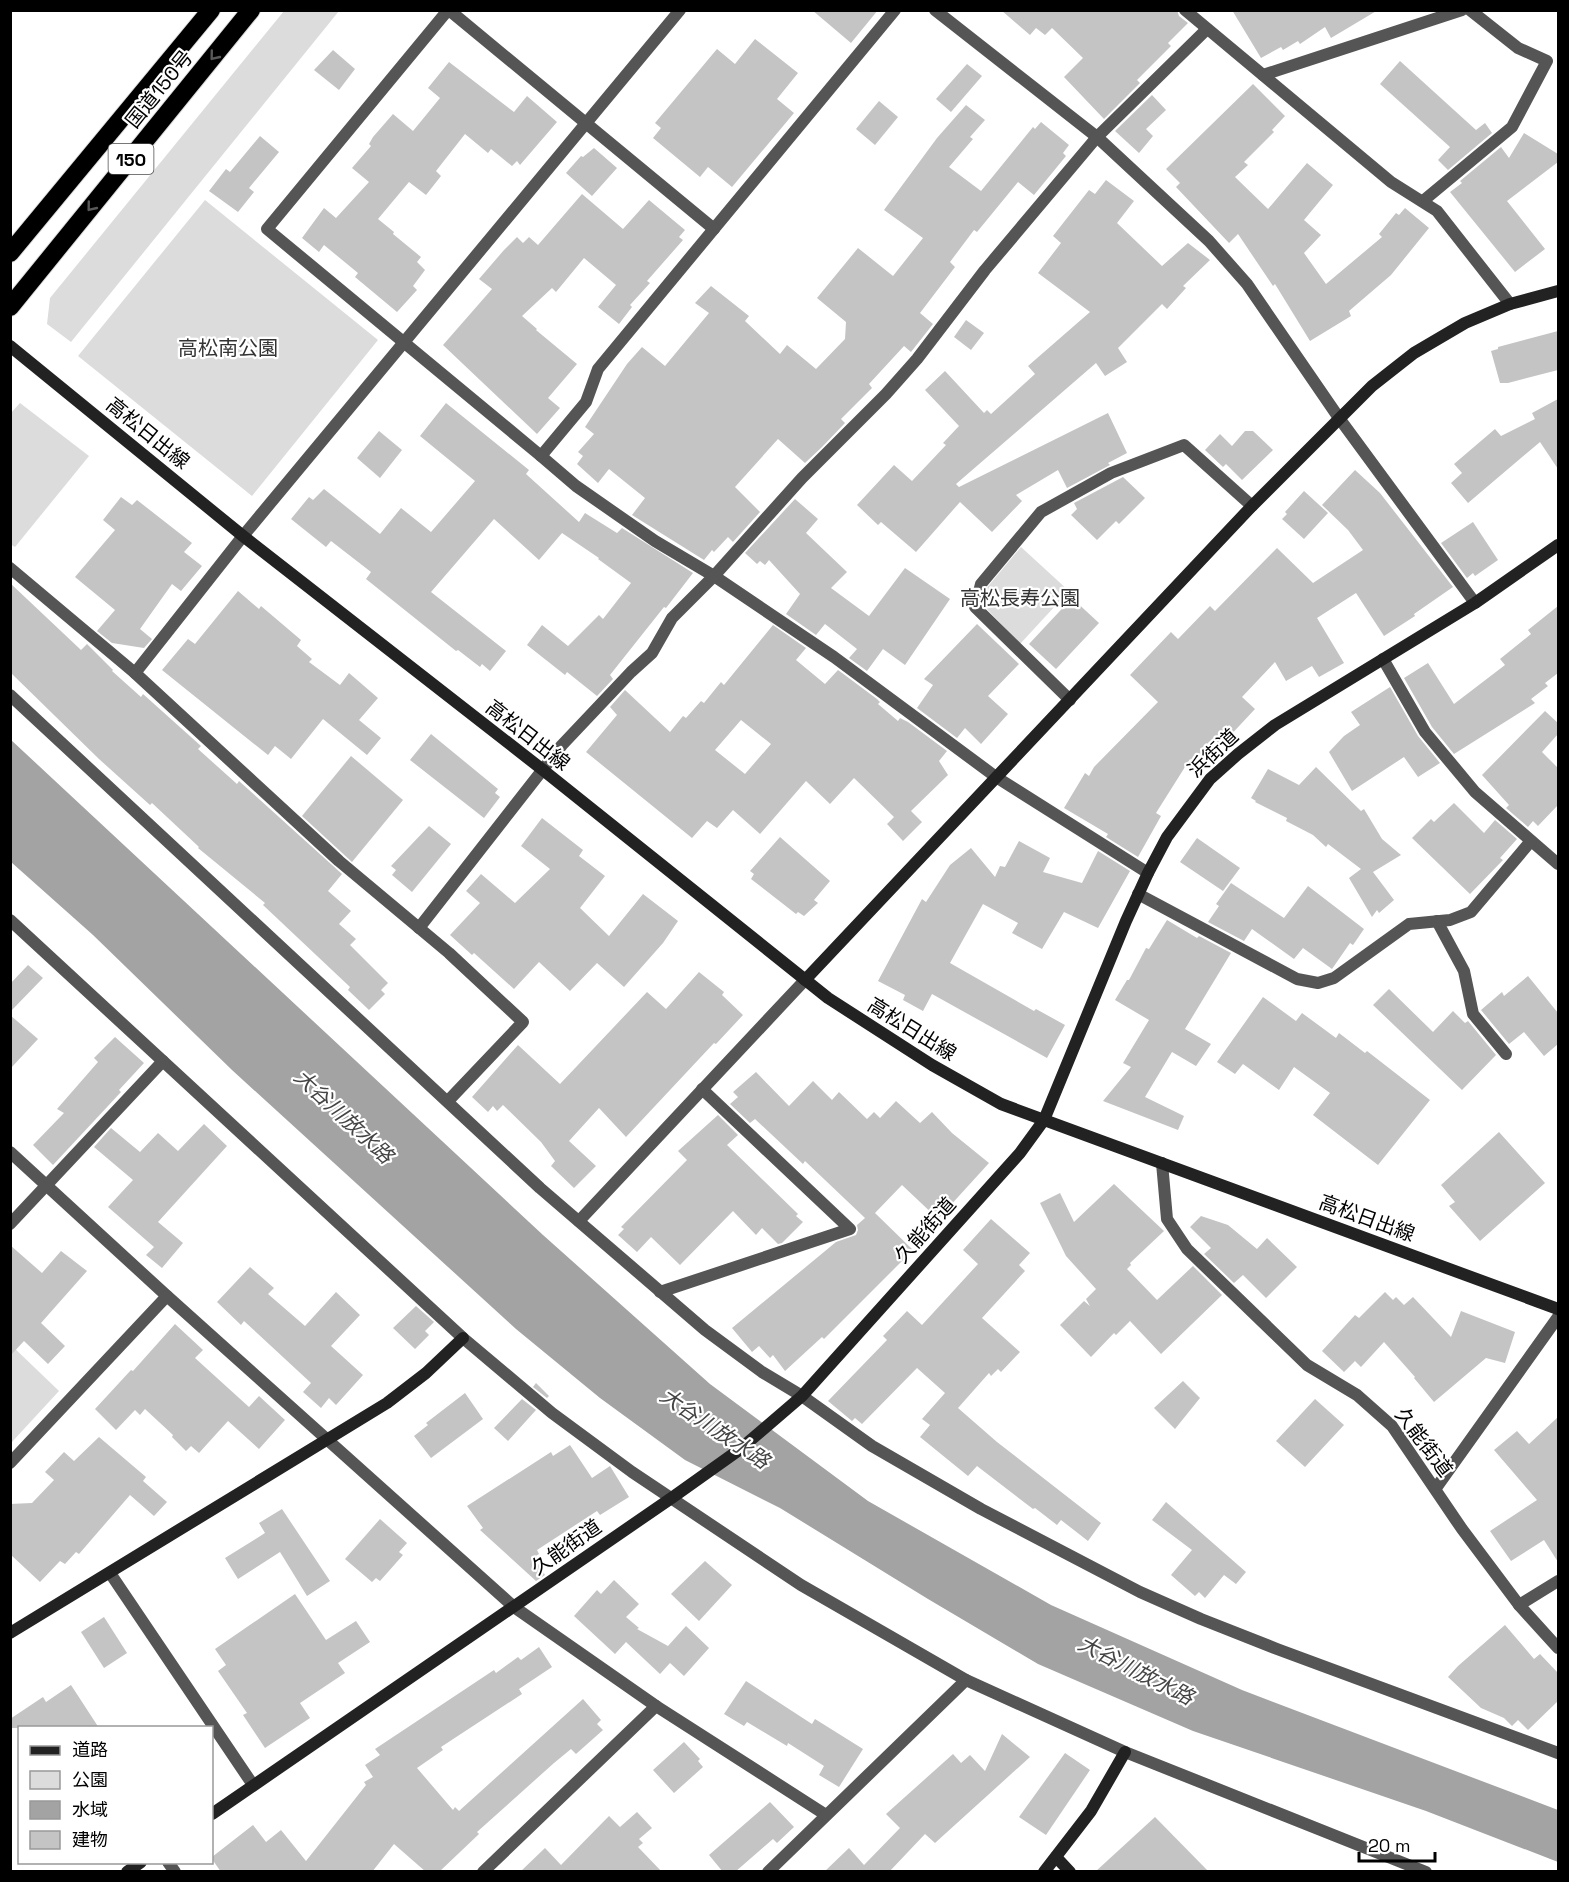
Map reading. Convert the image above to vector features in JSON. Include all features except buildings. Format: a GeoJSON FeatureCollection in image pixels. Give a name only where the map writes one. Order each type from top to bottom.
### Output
{"type":"FeatureCollection","features":[{"type":"Feature","properties":{"kind":"highway","name":"国道150号"},"geometry":{"type":"LineString","coordinates":[[10,253],[211,10]]}},
{"type":"Feature","properties":{"kind":"highway","name":"国道150号"},"geometry":{"type":"LineString","coordinates":[[10,307],[251,10]]}},
{"type":"Feature","properties":{"kind":"street"},"geometry":{"type":"LineString","coordinates":[[714,229],[448,10],[267,229],[585,492],[655,541],[714,576],[834,657],[996,777],[1148,873]]}},
{"type":"Feature","properties":{"kind":"street"},"geometry":{"type":"LineString","coordinates":[[135,673],[243,536],[680,10]]}},
{"type":"Feature","properties":{"kind":"street"},"geometry":{"type":"LineString","coordinates":[[541,456],[586,402],[598,369],[895,10]]}},
{"type":"Feature","properties":{"kind":"street"},"geometry":{"type":"LineString","coordinates":[[935,10],[1097,137],[1209,241],[1247,284],[1339,418],[1475,603]]}},
{"type":"Feature","properties":{"kind":"street"},"geometry":{"type":"LineString","coordinates":[[1185,10],[1391,182],[1437,212],[1510,304]]}},
{"type":"Feature","properties":{"kind":"street"},"geometry":{"type":"LineString","coordinates":[[1263,75],[1440,14],[1462,10]]}},
{"type":"Feature","properties":{"kind":"street"},"geometry":{"type":"LineString","coordinates":[[1423,201],[1512,127],[1546,61],[1518,48],[1470,10]]}},
{"type":"Feature","properties":{"kind":"street"},"geometry":{"type":"LineString","coordinates":[[419,928],[562,745],[652,653],[672,618],[917,359],[985,270],[1097,137],[1207,29]]}},
{"type":"Feature","properties":{"kind":"street"},"geometry":{"type":"LineString","coordinates":[[579,1221],[1252,506],[1372,386],[1414,352],[1465,323],[1510,304],[1558,291]]}},
{"type":"Feature","properties":{"kind":"street","name":"高松日出線"},"geometry":{"type":"LineString","coordinates":[[10,346],[243,536],[543,770],[828,998],[932,1065],[1001,1104],[1044,1120]]}},
{"type":"Feature","properties":{"kind":"street"},"geometry":{"type":"LineString","coordinates":[[1070,700],[975,607],[981,584],[1041,512],[1111,473],[1184,445],[1252,506]]}},
{"type":"Feature","properties":{"kind":"street","name":"浜街道"},"geometry":{"type":"LineString","coordinates":[[1044,1120],[1148,873],[1167,837],[1210,779],[1275,725],[1475,603],[1558,545]]}},
{"type":"Feature","properties":{"kind":"street"},"geometry":{"type":"LineString","coordinates":[[10,568],[135,673],[339,861],[449,953],[523,1022],[448,1101]]}},
{"type":"Feature","properties":{"kind":"street"},"geometry":{"type":"LineString","coordinates":[[1383,659],[1425,732],[1475,792],[1558,864]]}},
{"type":"Feature","properties":{"kind":"street"},"geometry":{"type":"LineString","coordinates":[[10,696],[540,1188],[705,1330],[762,1372],[802,1396],[872,1446],[981,1509],[1140,1592],[1245,1636],[1558,1753]]}},
{"type":"Feature","properties":{"kind":"street"},"geometry":{"type":"LineString","coordinates":[[1138,894],[1298,979],[1318,982],[1334,978],[1409,924],[1450,920],[1471,912],[1531,841]]}},
{"type":"Feature","properties":{"kind":"street"},"geometry":{"type":"LineString","coordinates":[[10,920],[463,1338],[552,1413],[633,1472],[801,1585],[966,1680],[1125,1752],[1426,1872]]}},
{"type":"Feature","properties":{"kind":"street"},"geometry":{"type":"LineString","coordinates":[[1437,921],[1464,971],[1473,1014],[1506,1053]]}},
{"type":"Feature","properties":{"kind":"street"},"geometry":{"type":"LineString","coordinates":[[10,1224],[163,1061]]}},
{"type":"Feature","properties":{"kind":"street"},"geometry":{"type":"LineString","coordinates":[[660,1292],[850,1229],[702,1089]]}},
{"type":"Feature","properties":{"kind":"street"},"geometry":{"type":"LineString","coordinates":[[1044,1120],[1162,1163]]}},
{"type":"Feature","properties":{"kind":"street","name":"久能街道"},"geometry":{"type":"LineString","coordinates":[[213,1813],[673,1497],[747,1443],[802,1396],[1020,1153],[1044,1120]]}},
{"type":"Feature","properties":{"kind":"street"},"geometry":{"type":"LineString","coordinates":[[10,1152],[327,1441],[514,1607],[656,1706],[826,1815]]}},
{"type":"Feature","properties":{"kind":"street","name":"高松日出線"},"geometry":{"type":"LineString","coordinates":[[1162,1163],[1558,1309]]}},
{"type":"Feature","properties":{"kind":"street","name":"久能街道"},"geometry":{"type":"LineString","coordinates":[[1162,1163],[1167,1219],[1187,1249],[1307,1365],[1358,1395],[1392,1426],[1462,1529],[1519,1605],[1558,1648]]}},
{"type":"Feature","properties":{"kind":"street"},"geometry":{"type":"LineString","coordinates":[[10,1463],[167,1296]]}},
{"type":"Feature","properties":{"kind":"street"},"geometry":{"type":"LineString","coordinates":[[1436,1488],[1558,1317]]}},
{"type":"Feature","properties":{"kind":"street"},"geometry":{"type":"LineString","coordinates":[[10,1633],[387,1403],[426,1374],[463,1338]]}},
{"type":"Feature","properties":{"kind":"street"},"geometry":{"type":"LineString","coordinates":[[110,1573],[253,1785]]}},
{"type":"Feature","properties":{"kind":"street"},"geometry":{"type":"LineString","coordinates":[[1519,1605],[1558,1581]]}},
{"type":"Feature","properties":{"kind":"street"},"geometry":{"type":"LineString","coordinates":[[768,1872],[966,1680]]}},
{"type":"Feature","properties":{"kind":"street"},"geometry":{"type":"LineString","coordinates":[[483,1872],[656,1706]]}},
{"type":"Feature","properties":{"kind":"street"},"geometry":{"type":"LineString","coordinates":[[1044,1872],[1091,1811],[1125,1752]]}},
{"type":"Feature","properties":{"kind":"street"},"geometry":{"type":"LineString","coordinates":[[1056,1857],[1070,1872]]}},
{"type":"Feature","properties":{"kind":"green space"},"geometry":{"type":"Polygon","coordinates":[[[284,11],[339,11],[71,342],[47,324],[50,298],[284,11]]]}},
{"type":"Feature","properties":{"kind":"green space","name":"高松南公園"},"geometry":{"type":"Polygon","coordinates":[[[205,200],[378,340],[252,496],[78,356],[205,200]]]}},
{"type":"Feature","properties":{"kind":"green space"},"geometry":{"type":"Polygon","coordinates":[[[20,403],[89,456],[15,547],[10,544],[10,414],[20,403]]]}},
{"type":"Feature","properties":{"kind":"green space","name":"高松長寿公園"},"geometry":{"type":"Polygon","coordinates":[[[1021,547],[1069,591],[1020,644],[986,608],[985,590],[1021,547]]]}},
{"type":"Feature","properties":{"kind":"green space"},"geometry":{"type":"Polygon","coordinates":[[[10,1344],[59,1391],[11,1443],[10,1443],[10,1344]]]}},
{"type":"Feature","properties":{"kind":"water","name":"大谷川放水路"},"geometry":{"type":"Polygon","coordinates":[[[10,739],[543,1235],[710,1384],[868,1501],[1051,1605],[1242,1690],[1558,1810],[1558,1862],[1426,1811],[1193,1731],[1038,1664],[780,1508],[685,1460],[600,1398],[516,1329],[232,1070],[93,935],[11,862],[10,739]]]}}]}
